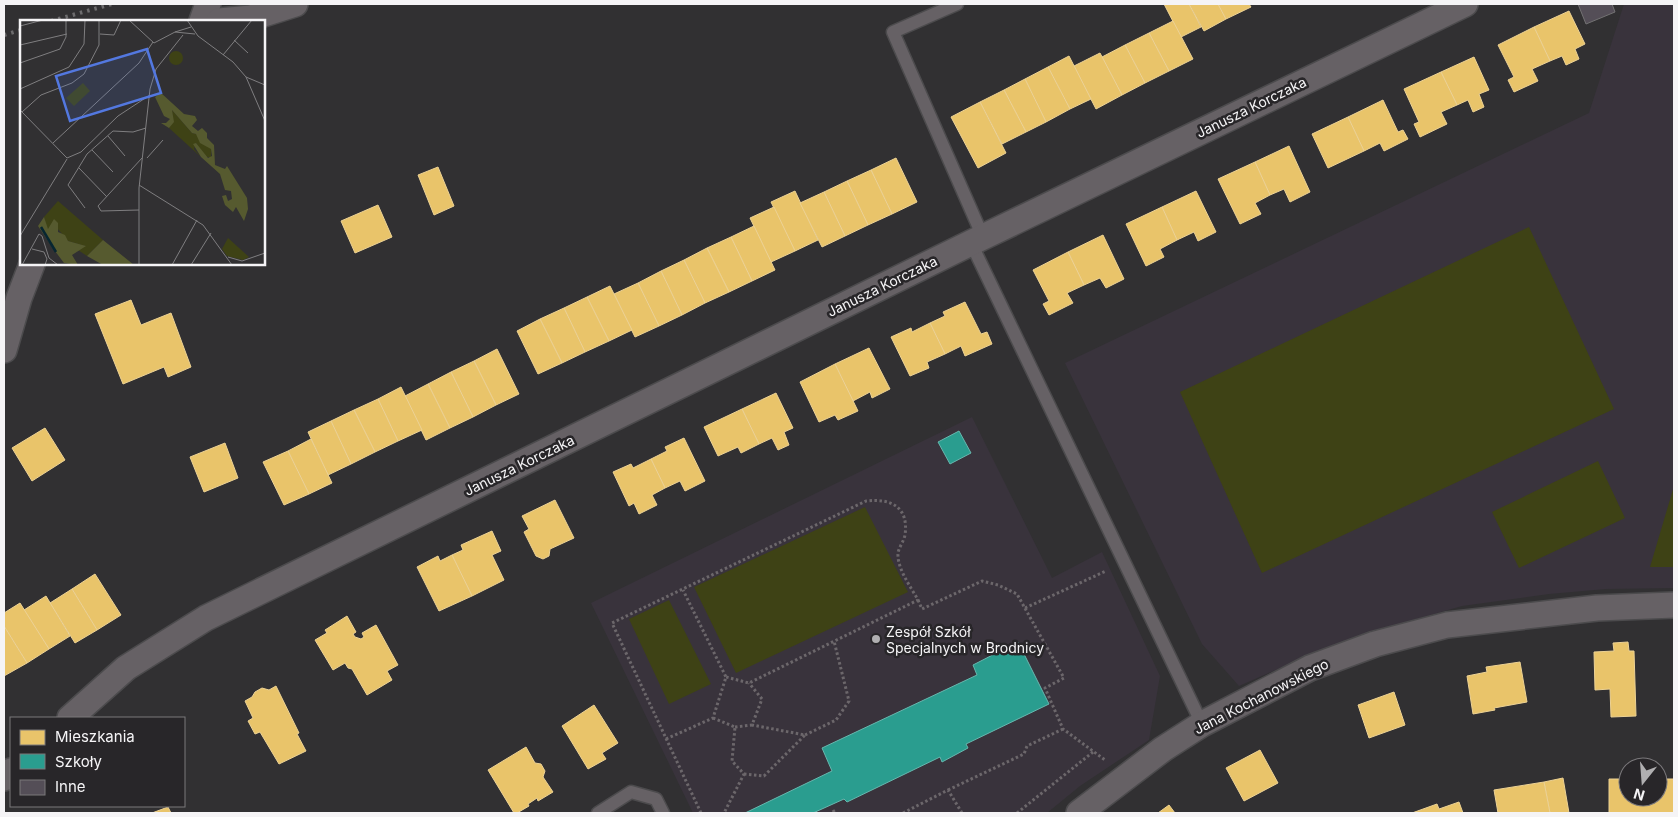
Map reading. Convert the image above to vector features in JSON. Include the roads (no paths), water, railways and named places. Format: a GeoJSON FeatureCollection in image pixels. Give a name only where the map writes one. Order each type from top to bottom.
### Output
{"type":"FeatureCollection","features":[{"type":"Feature","properties":{"kind":"street"},"geometry":{"type":"LineString","coordinates":[[202,20],[208,4]]}},
{"type":"Feature","properties":{"kind":"street"},"geometry":{"type":"LineString","coordinates":[[230,20],[251,18],[295,4]]}},
{"type":"Feature","properties":{"kind":"street","name":"Janusza Korczaka"},"geometry":{"type":"LineString","coordinates":[[71,717],[126,668],[206,618],[977,240],[1465,4]]}},
{"type":"Feature","properties":{"kind":"street"},"geometry":{"type":"LineString","coordinates":[[4,350],[19,298],[32,265]]}},
{"type":"Feature","properties":{"kind":"street","name":"Jana Kochanowskiego"},"geometry":{"type":"LineString","coordinates":[[1079,813],[1163,749],[1202,724],[1310,668],[1375,644],[1447,625],[1597,608],[1674,605]]}},
{"type":"Feature","properties":{"kind":"lane"},"geometry":{"type":"LineString","coordinates":[[957,4],[893,32],[977,240],[1202,724]]}},
{"type":"Feature","properties":{"kind":"lane"},"geometry":{"type":"LineString","coordinates":[[598,813],[631,792],[656,799],[663,813]]}},
{"type":"Feature","properties":{"kind":"railway"},"geometry":{"type":"LineString","coordinates":[[55,20],[112,4]]}},
{"type":"Feature","properties":{"kind":"railway"},"geometry":{"type":"LineString","coordinates":[[4,35],[20,30]]}},
{"type":"Feature","properties":{"kind":"place","name":"Zespół Szkół Specjalnych w Brodnicy"},"geometry":{"type":"Point","coordinates":[876,639]}}]}
